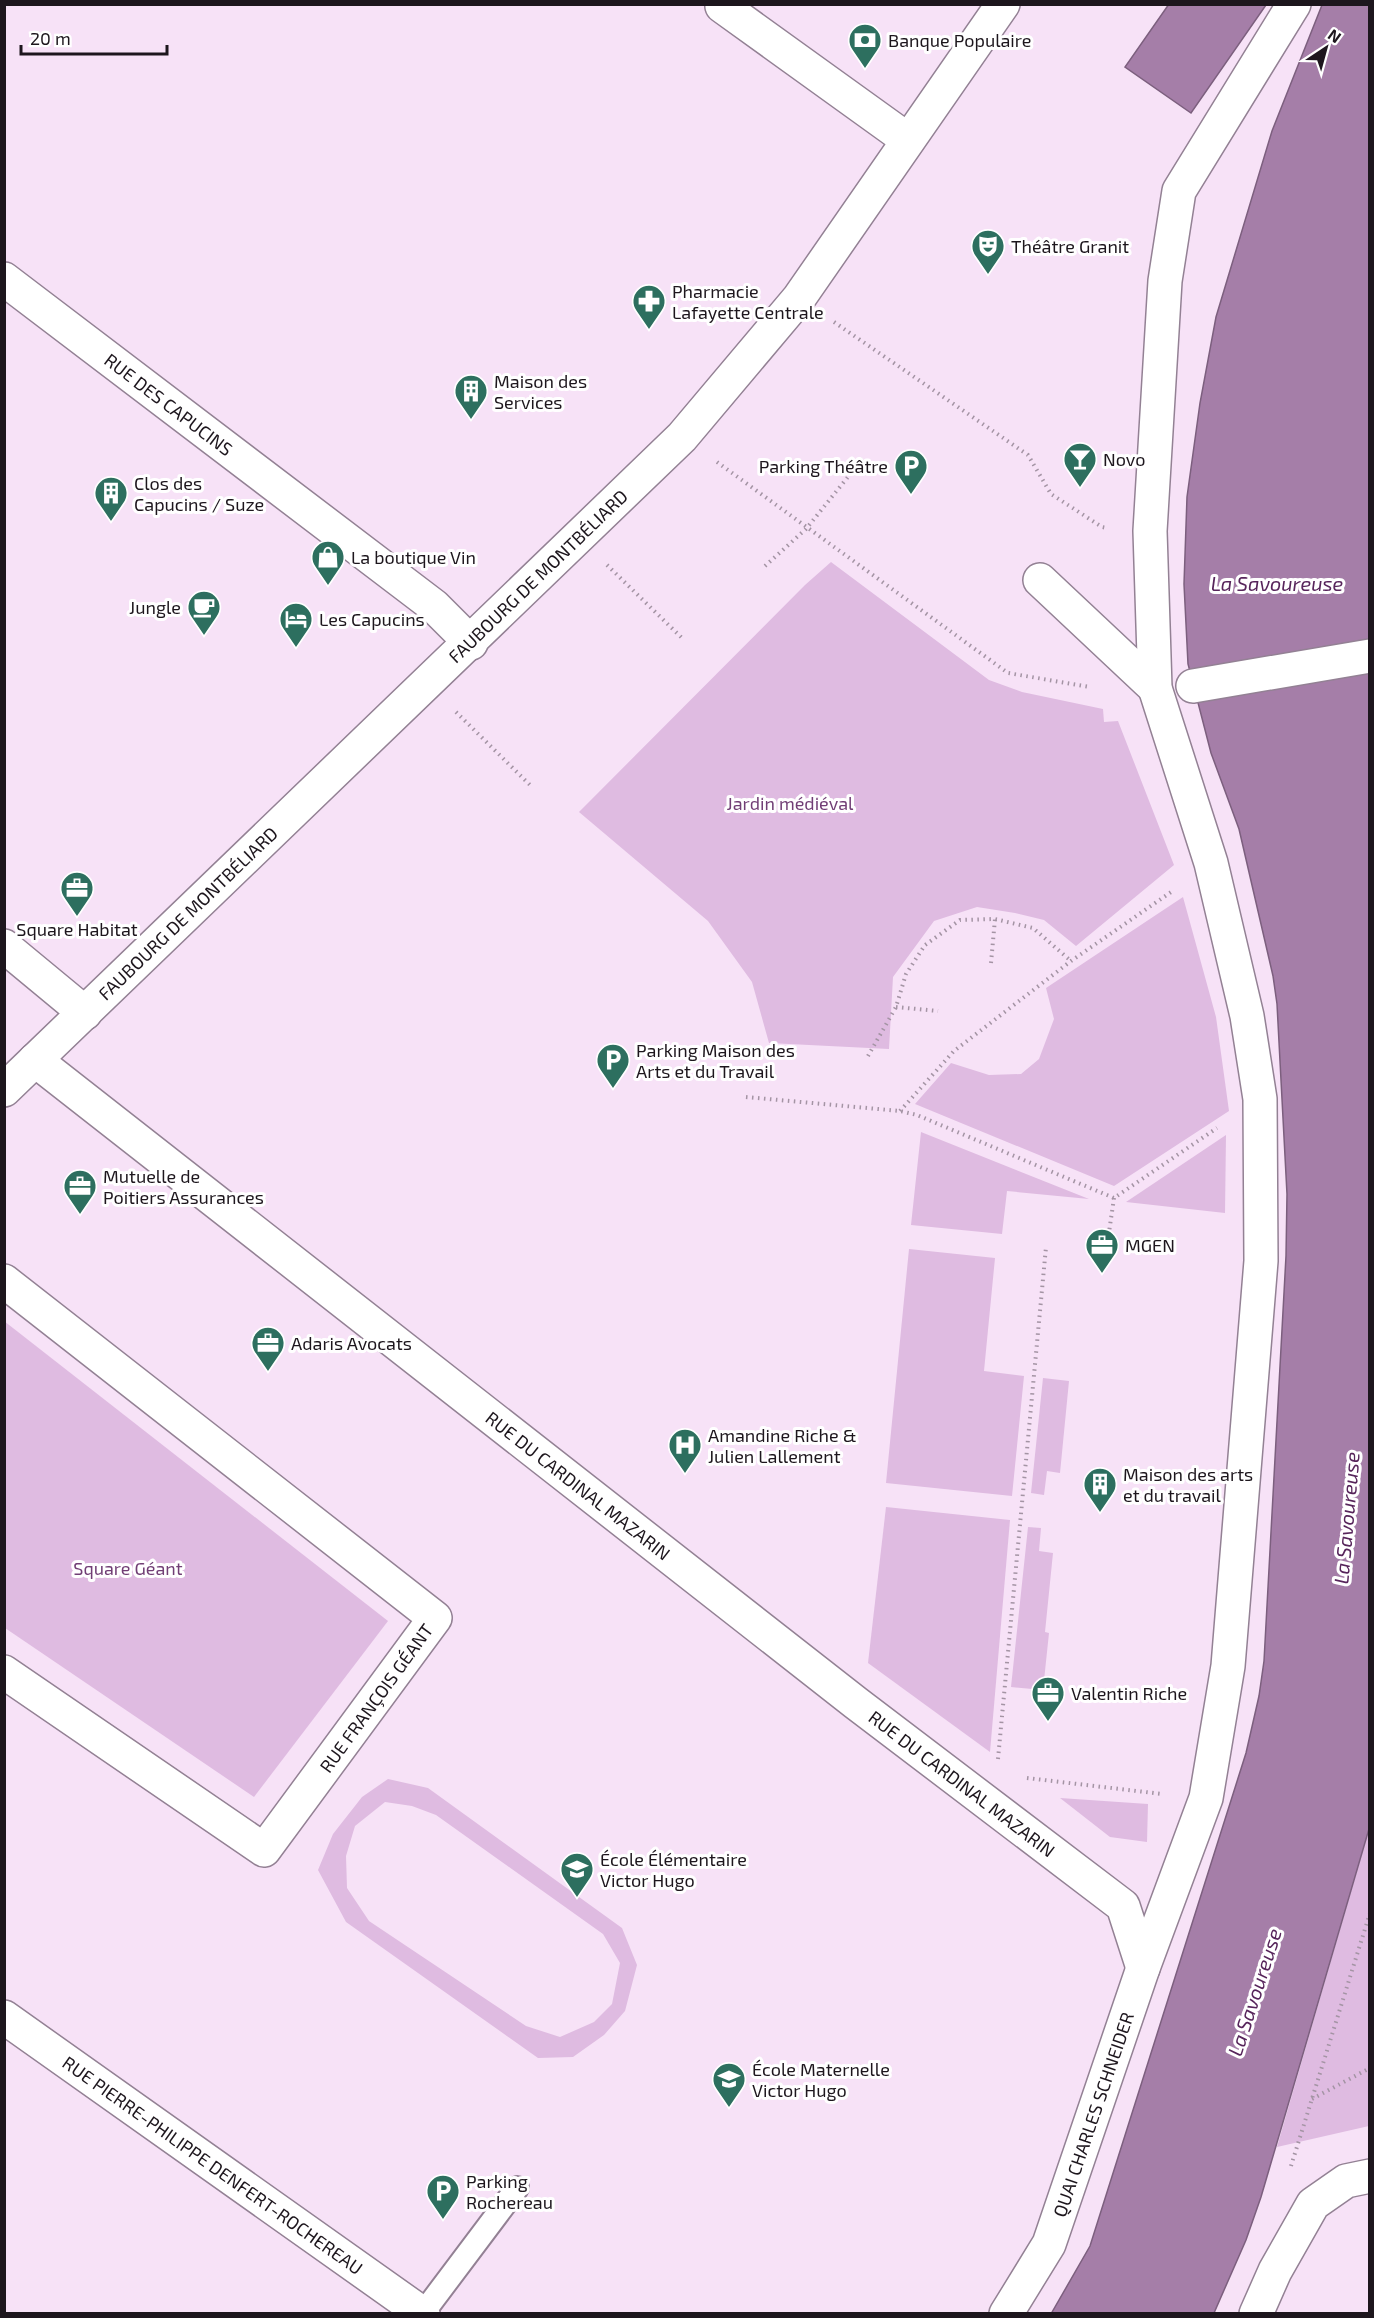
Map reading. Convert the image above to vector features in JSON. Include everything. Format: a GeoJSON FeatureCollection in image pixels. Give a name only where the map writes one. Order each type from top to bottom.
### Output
{"type":"FeatureCollection","features":[{"type":"Feature","properties":{"kind":"street"},"geometry":{"type":"LineString","coordinates":[[723,4],[908,140]]}},
{"type":"Feature","properties":{"kind":"street","name":"FAUBOURG DE MONTBÉLIARD"},"geometry":{"type":"LineString","coordinates":[[4,1090],[471,643],[682,437],[799,298],[1003,4]]}},
{"type":"Feature","properties":{"kind":"street"},"geometry":{"type":"LineString","coordinates":[[1155,688],[1150,531],[1166,281],[1179,191],[1294,4]]}},
{"type":"Feature","properties":{"kind":"street","name":"RUE DES CAPUCINS"},"geometry":{"type":"LineString","coordinates":[[4,279],[427,601],[471,643]]}},
{"type":"Feature","properties":{"kind":"street"},"geometry":{"type":"LineString","coordinates":[[1040,580],[1155,688]]}},
{"type":"Feature","properties":{"kind":"street"},"geometry":{"type":"LineString","coordinates":[[1193,686],[1370,656]]}},
{"type":"Feature","properties":{"kind":"street","name":"QUAI CHARLES SCHNEIDER"},"geometry":{"type":"LineString","coordinates":[[1006,2313],[1049,2244],[1143,1968],[1206,1798],[1228,1666],[1260,1273],[1260,1099],[1246,1016],[1211,863],[1155,688]]}},
{"type":"Feature","properties":{"kind":"street"},"geometry":{"type":"LineString","coordinates":[[4,946],[86,1013]]}},
{"type":"Feature","properties":{"kind":"street","name":"RUE DU CARDINAL MAZARIN"},"geometry":{"type":"LineString","coordinates":[[35,1060],[846,1696],[989,1786],[1123,1906],[1143,1968]]}},
{"type":"Feature","properties":{"kind":"street","name":"RUE FRANÇOIS GÉANT"},"geometry":{"type":"LineString","coordinates":[[4,1281],[435,1618],[264,1850],[4,1672]]}},
{"type":"Feature","properties":{"kind":"street","name":"RUE PIERRE-PHILIPPE DENFERT-ROCHEREAU"},"geometry":{"type":"LineString","coordinates":[[4,2017],[423,2313]]}},
{"type":"Feature","properties":{"kind":"street"},"geometry":{"type":"LineString","coordinates":[[1256,2313],[1275,2271],[1313,2204],[1346,2181],[1370,2176]]}},
{"type":"Feature","properties":{"kind":"lane"},"geometry":{"type":"LineString","coordinates":[[423,2313],[517,2188]]}},
{"type":"Feature","properties":{"kind":"path"},"geometry":{"type":"LineString","coordinates":[[799,298],[1028,455],[1051,494],[1102,527],[1150,531]]}},
{"type":"Feature","properties":{"kind":"path"},"geometry":{"type":"LineString","coordinates":[[682,437],[806,529],[1008,673],[1091,687]]}},
{"type":"Feature","properties":{"kind":"path"},"geometry":{"type":"LineString","coordinates":[[765,566],[806,529],[864,457]]}},
{"type":"Feature","properties":{"kind":"path"},"geometry":{"type":"LineString","coordinates":[[579,538],[681,638]]}},
{"type":"Feature","properties":{"kind":"path"},"geometry":{"type":"LineString","coordinates":[[427,684],[530,785]]}},
{"type":"Feature","properties":{"kind":"path"},"geometry":{"type":"LineString","coordinates":[[900,1111],[954,1051],[1071,961],[1211,863]]}},
{"type":"Feature","properties":{"kind":"path"},"geometry":{"type":"LineString","coordinates":[[868,1056],[896,1007],[906,974],[925,945],[960,920],[994,919],[1034,928],[1071,961]]}},
{"type":"Feature","properties":{"kind":"path"},"geometry":{"type":"LineString","coordinates":[[991,963],[994,919]]}},
{"type":"Feature","properties":{"kind":"path"},"geometry":{"type":"LineString","coordinates":[[896,1007],[938,1011]]}},
{"type":"Feature","properties":{"kind":"path"},"geometry":{"type":"LineString","coordinates":[[746,1097],[900,1111],[928,1120],[1114,1198]]}},
{"type":"Feature","properties":{"kind":"path"},"geometry":{"type":"LineString","coordinates":[[1106,1253],[1114,1198],[1260,1099]]}},
{"type":"Feature","properties":{"kind":"path"},"geometry":{"type":"LineString","coordinates":[[1046,1247],[989,1786],[1206,1798]]}},
{"type":"Feature","properties":{"kind":"path"},"geometry":{"type":"LineString","coordinates":[[1288,2175],[1370,1913]]}},
{"type":"Feature","properties":{"kind":"path"},"geometry":{"type":"LineString","coordinates":[[1311,2100],[1370,2068]]}},
{"type":"Feature","properties":{"kind":"green space","name":"Jardin médiéval"},"geometry":{"type":"Polygon","coordinates":[[[831,562],[989,680],[1022,692],[1103,709],[1104,722],[1118,721],[1174,865],[1076,946],[1044,920],[1015,913],[977,907],[934,921],[893,977],[889,1049],[769,1043],[752,982],[708,921],[579,812],[805,585],[831,562]]]}},
{"type":"Feature","properties":{"kind":"green space"},"geometry":{"type":"Polygon","coordinates":[[[1183,897],[1216,1017],[1229,1111],[1114,1186],[915,1104],[951,1063],[989,1075],[1021,1074],[1039,1059],[1054,1019],[1046,988],[1183,897]]]}},
{"type":"Feature","properties":{"kind":"green space"},"geometry":{"type":"Polygon","coordinates":[[[921,1132],[1089,1199],[1007,1191],[1002,1234],[911,1225],[921,1132]]]}},
{"type":"Feature","properties":{"kind":"green space"},"geometry":{"type":"Polygon","coordinates":[[[1226,1135],[1225,1213],[1126,1202],[1226,1135]]]}},
{"type":"Feature","properties":{"kind":"green space"},"geometry":{"type":"Polygon","coordinates":[[[909,1249],[995,1258],[984,1371],[1024,1376],[1012,1496],[886,1483],[909,1249]]]}},
{"type":"Feature","properties":{"kind":"green space","name":"Square Géant"},"geometry":{"type":"Polygon","coordinates":[[[4,1321],[388,1621],[254,1797],[5,1628],[4,1321]]]}},
{"type":"Feature","properties":{"kind":"green space"},"geometry":{"type":"Polygon","coordinates":[[[1043,1378],[1069,1381],[1060,1473],[1047,1471],[1044,1495],[1031,1493],[1043,1378]]]}},
{"type":"Feature","properties":{"kind":"green space"},"geometry":{"type":"Polygon","coordinates":[[[886,1507],[1010,1520],[990,1752],[868,1663],[886,1507]]]}},
{"type":"Feature","properties":{"kind":"green space"},"geometry":{"type":"Polygon","coordinates":[[[1028,1527],[1041,1528],[1039,1551],[1053,1553],[1045,1632],[1049,1633],[1043,1690],[1011,1687],[1028,1527]]]}},
{"type":"Feature","properties":{"kind":"green space"},"geometry":{"type":"Polygon","coordinates":[[[388,1779],[428,1788],[622,1928],[637,1965],[625,2011],[604,2035],[573,2057],[538,2058],[346,1922],[318,1870],[333,1834],[362,1797],[388,1779]],[[385,1802],[355,1826],[346,1856],[347,1888],[369,1921],[526,2026],[560,2037],[594,2022],[612,2004],[620,1963],[603,1934],[436,1815],[412,1806],[385,1802]]]}},
{"type":"Feature","properties":{"kind":"green space"},"geometry":{"type":"Polygon","coordinates":[[[1060,1798],[1148,1804],[1147,1842],[1110,1837],[1060,1798]]]}},
{"type":"Feature","properties":{"kind":"green space"},"geometry":{"type":"Polygon","coordinates":[[[1369,1829],[1369,2126],[1277,2147],[1369,1829]]]}},
{"type":"Feature","properties":{"kind":"water"},"geometry":{"type":"Polygon","coordinates":[[[1169,4],[1266,5],[1191,113],[1125,67],[1169,4]]]}},
{"type":"Feature","properties":{"kind":"water","name":"La Savoureuse"},"geometry":{"type":"Polygon","coordinates":[[[1322,5],[1369,5],[1369,1829],[1261,2197],[1246,2240],[1214,2313],[1051,2314],[1090,2246],[1246,1753],[1259,1696],[1264,1661],[1286,1256],[1287,1194],[1277,1004],[1273,976],[1239,829],[1211,753],[1188,664],[1184,584],[1187,497],[1200,403],[1216,317],[1272,131],[1322,5]]]}},
{"type":"Feature","properties":{"kind":"place","name":"Banque Populaire"},"geometry":{"type":"Point","coordinates":[865,69]}},
{"type":"Feature","properties":{"kind":"place","name":"Théâtre Granit"},"geometry":{"type":"Point","coordinates":[988,275]}},
{"type":"Feature","properties":{"kind":"place","name":"Pharmacie Lafayette Centrale"},"geometry":{"type":"Point","coordinates":[649,330]}},
{"type":"Feature","properties":{"kind":"place","name":"Maison des Services"},"geometry":{"type":"Point","coordinates":[471,420]}},
{"type":"Feature","properties":{"kind":"place","name":"Novo"},"geometry":{"type":"Point","coordinates":[1080,488]}},
{"type":"Feature","properties":{"kind":"place","name":"Parking Théâtre"},"geometry":{"type":"Point","coordinates":[911,495]}},
{"type":"Feature","properties":{"kind":"place","name":"Clos des Capucins / Suze"},"geometry":{"type":"Point","coordinates":[111,522]}},
{"type":"Feature","properties":{"kind":"place","name":"La boutique Vin"},"geometry":{"type":"Point","coordinates":[328,586]}},
{"type":"Feature","properties":{"kind":"place","name":"Jungle"},"geometry":{"type":"Point","coordinates":[204,636]}},
{"type":"Feature","properties":{"kind":"place","name":"Les Capucins"},"geometry":{"type":"Point","coordinates":[296,648]}},
{"type":"Feature","properties":{"kind":"place","name":"Square Habitat"},"geometry":{"type":"Point","coordinates":[77,917]}},
{"type":"Feature","properties":{"kind":"place","name":"Parking Maison des Arts et du Travail"},"geometry":{"type":"Point","coordinates":[613,1089]}},
{"type":"Feature","properties":{"kind":"place","name":"Mutuelle de Poitiers Assurances"},"geometry":{"type":"Point","coordinates":[80,1215]}},
{"type":"Feature","properties":{"kind":"place","name":"MGEN"},"geometry":{"type":"Point","coordinates":[1102,1274]}},
{"type":"Feature","properties":{"kind":"place","name":"Adaris Avocats"},"geometry":{"type":"Point","coordinates":[268,1372]}},
{"type":"Feature","properties":{"kind":"place","name":"Amandine Riche & Julien Lallement"},"geometry":{"type":"Point","coordinates":[685,1474]}},
{"type":"Feature","properties":{"kind":"place","name":"Maison des arts et du travail"},"geometry":{"type":"Point","coordinates":[1100,1513]}},
{"type":"Feature","properties":{"kind":"place","name":"Valentin Riche"},"geometry":{"type":"Point","coordinates":[1048,1722]}},
{"type":"Feature","properties":{"kind":"place","name":"École Élémentaire Victor Hugo"},"geometry":{"type":"Point","coordinates":[577,1898]}},
{"type":"Feature","properties":{"kind":"place","name":"École Maternelle Victor Hugo"},"geometry":{"type":"Point","coordinates":[729,2108]}},
{"type":"Feature","properties":{"kind":"place","name":"Parking Rochereau"},"geometry":{"type":"Point","coordinates":[443,2220]}}]}
